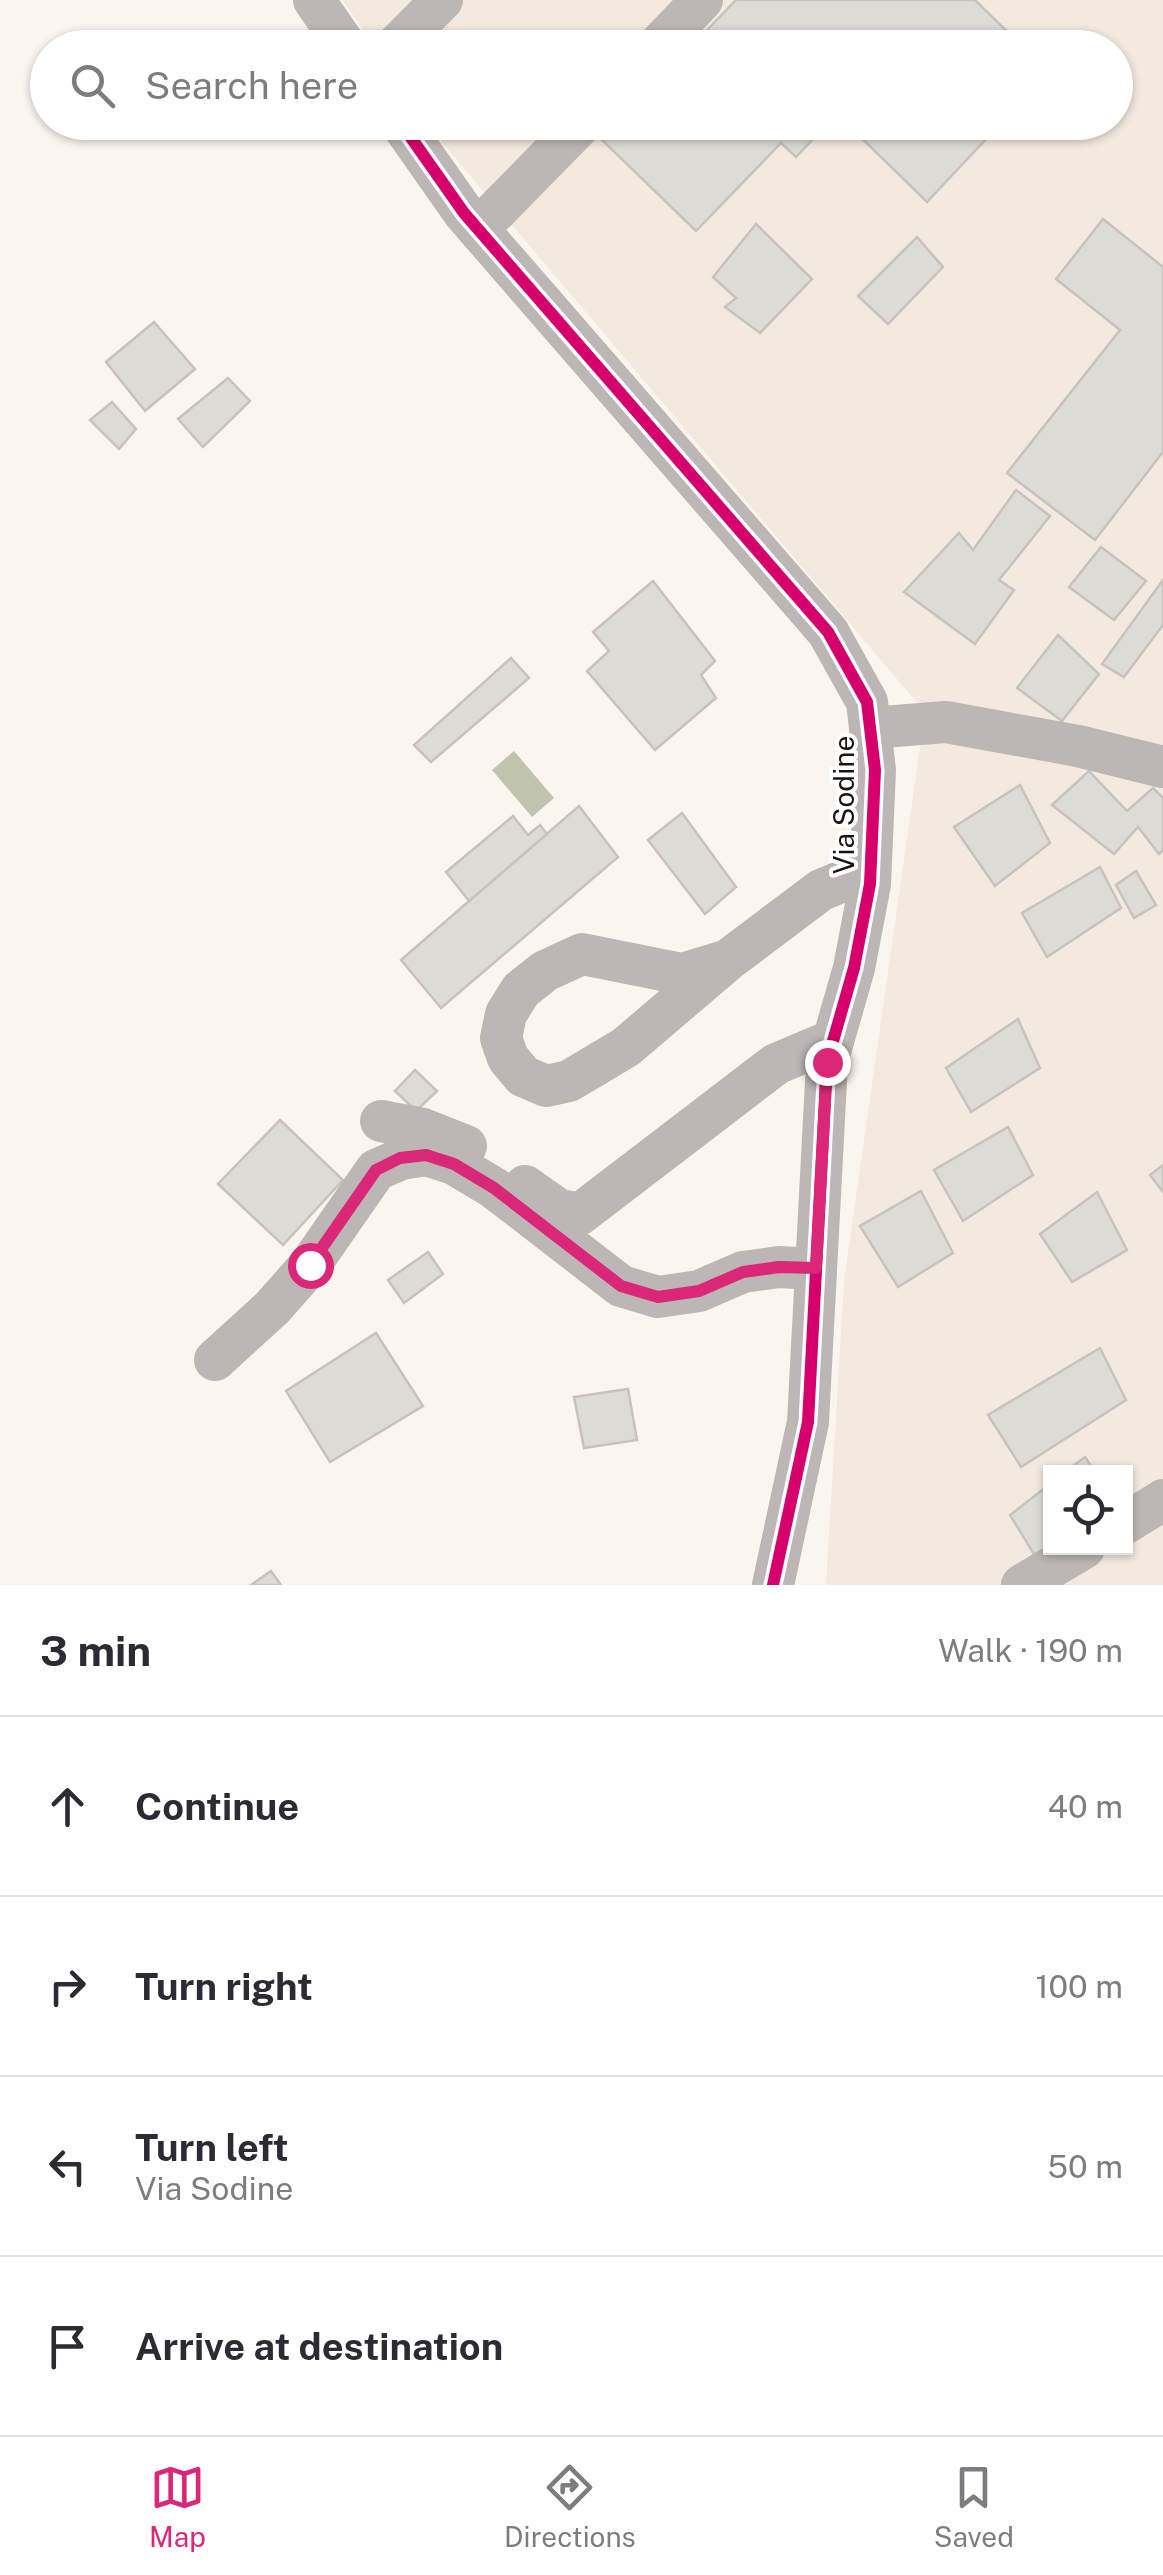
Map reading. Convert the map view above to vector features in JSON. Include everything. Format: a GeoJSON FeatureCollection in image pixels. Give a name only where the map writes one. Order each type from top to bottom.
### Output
{"type":"FeatureCollection","features":[{"type":"Feature","properties":{"kind":"street"},"geometry":{"type":"LineString","coordinates":[[314,0],[335,30]]}},
{"type":"Feature","properties":{"kind":"street"},"geometry":{"type":"LineString","coordinates":[[412,30],[442,0]]}},
{"type":"Feature","properties":{"kind":"street"},"geometry":{"type":"LineString","coordinates":[[673,30],[702,0]]}},
{"type":"Feature","properties":{"kind":"street","name":"Via Sodine"},"geometry":{"type":"LineString","coordinates":[[413,140],[478,229],[828,632],[867,702],[875,770],[870,870],[854,968],[827,1062],[808,1422],[773,1585]]}},
{"type":"Feature","properties":{"kind":"street"},"geometry":{"type":"LineString","coordinates":[[478,229],[565,140]]}},
{"type":"Feature","properties":{"kind":"street"},"geometry":{"type":"LineString","coordinates":[[870,728],[946,722],[1078,746],[1163,767]]}},
{"type":"Feature","properties":{"kind":"street"},"geometry":{"type":"LineString","coordinates":[[728,960],[682,974],[582,954],[545,971],[521,990],[503,1026],[501,1038],[508,1058],[523,1076],[546,1086],[569,1081],[626,1047],[728,960],[821,890],[870,870]]}},
{"type":"Feature","properties":{"kind":"street"},"geometry":{"type":"LineString","coordinates":[[381,1121],[423,1129],[462,1144],[559,1210],[580,1214],[776,1064],[834,1040]]}},
{"type":"Feature","properties":{"kind":"street"},"geometry":{"type":"LineString","coordinates":[[215,1360],[272,1308],[310,1265],[376,1170],[400,1158],[426,1155],[454,1164],[494,1188],[621,1286],[658,1297],[699,1291],[743,1272],[779,1267],[816,1268]]}},
{"type":"Feature","properties":{"kind":"street"},"geometry":{"type":"LineString","coordinates":[[1133,1518],[1163,1500]]}},
{"type":"Feature","properties":{"kind":"street"},"geometry":{"type":"LineString","coordinates":[[1022,1585],[1072,1555]]}},
{"type":"Feature","properties":{"kind":"shaded area"},"geometry":{"type":"Polygon","coordinates":[[[342,0],[1163,0],[1163,1585],[826,1585],[844,1281],[925,712],[441,140],[1133,140],[1133,30],[364,30],[342,0]]]}},
{"type":"Feature","properties":{"kind":"shaded area"},"geometry":{"type":"Polygon","coordinates":[[[514,751],[554,798],[532,817],[492,770],[514,751]]]}},
{"type":"Feature","properties":{"kind":"building"},"geometry":{"type":"Polygon","coordinates":[[[736,0],[975,0],[1006,30],[707,30],[736,0]]]}},
{"type":"Feature","properties":{"kind":"building"},"geometry":{"type":"Polygon","coordinates":[[[602,140],[812,140],[796,157],[781,143],[696,231],[602,140]]]}},
{"type":"Feature","properties":{"kind":"building"},"geometry":{"type":"Polygon","coordinates":[[[863,140],[985,140],[927,202],[863,140]]]}},
{"type":"Feature","properties":{"kind":"building"},"geometry":{"type":"Polygon","coordinates":[[[1103,219],[1163,267],[1163,452],[1095,540],[1007,473],[1120,330],[1056,279],[1103,219]]]}},
{"type":"Feature","properties":{"kind":"building"},"geometry":{"type":"Polygon","coordinates":[[[756,224],[812,279],[760,333],[725,307],[736,298],[713,277],[756,224]]]}},
{"type":"Feature","properties":{"kind":"building"},"geometry":{"type":"Polygon","coordinates":[[[917,237],[943,267],[888,324],[858,296],[917,237]]]}},
{"type":"Feature","properties":{"kind":"building"},"geometry":{"type":"Polygon","coordinates":[[[154,322],[195,369],[145,411],[106,362],[154,322]]]}},
{"type":"Feature","properties":{"kind":"building"},"geometry":{"type":"Polygon","coordinates":[[[228,378],[250,401],[203,447],[178,419],[228,378]]]}},
{"type":"Feature","properties":{"kind":"building"},"geometry":{"type":"Polygon","coordinates":[[[112,402],[136,429],[119,449],[90,420],[112,402]]]}},
{"type":"Feature","properties":{"kind":"building"},"geometry":{"type":"Polygon","coordinates":[[[1016,490],[1050,516],[999,580],[1014,590],[975,644],[904,592],[959,533],[973,550],[1016,490]]]}},
{"type":"Feature","properties":{"kind":"building"},"geometry":{"type":"Polygon","coordinates":[[[1101,547],[1146,581],[1114,620],[1069,587],[1101,547]]]}},
{"type":"Feature","properties":{"kind":"building"},"geometry":{"type":"Polygon","coordinates":[[[1163,580],[1163,625],[1124,677],[1102,664],[1163,580]]]}},
{"type":"Feature","properties":{"kind":"building"},"geometry":{"type":"Polygon","coordinates":[[[653,581],[715,661],[701,675],[716,698],[655,750],[587,671],[609,651],[593,632],[653,581]]]}},
{"type":"Feature","properties":{"kind":"building"},"geometry":{"type":"Polygon","coordinates":[[[1058,635],[1099,674],[1062,721],[1017,688],[1058,635]]]}},
{"type":"Feature","properties":{"kind":"building"},"geometry":{"type":"Polygon","coordinates":[[[511,658],[529,678],[431,762],[414,745],[511,658]]]}},
{"type":"Feature","properties":{"kind":"building"},"geometry":{"type":"Polygon","coordinates":[[[1089,771],[1127,811],[1153,788],[1163,798],[1163,850],[1159,854],[1138,827],[1114,854],[1052,805],[1089,771]]]}},
{"type":"Feature","properties":{"kind":"building"},"geometry":{"type":"Polygon","coordinates":[[[1020,785],[1050,843],[995,886],[954,827],[1020,785]]]}},
{"type":"Feature","properties":{"kind":"building"},"geometry":{"type":"Polygon","coordinates":[[[579,806],[618,857],[441,1008],[401,960],[579,806]]]}},
{"type":"Feature","properties":{"kind":"building"},"geometry":{"type":"Polygon","coordinates":[[[682,813],[736,887],[705,914],[648,840],[682,813]]]}},
{"type":"Feature","properties":{"kind":"building"},"geometry":{"type":"Polygon","coordinates":[[[513,816],[528,835],[540,825],[547,834],[469,901],[446,872],[513,816]]]}},
{"type":"Feature","properties":{"kind":"building"},"geometry":{"type":"Polygon","coordinates":[[[1100,867],[1121,908],[1047,957],[1022,913],[1100,867]]]}},
{"type":"Feature","properties":{"kind":"building"},"geometry":{"type":"Polygon","coordinates":[[[1136,871],[1156,905],[1134,918],[1116,885],[1136,871]]]}},
{"type":"Feature","properties":{"kind":"building"},"geometry":{"type":"Polygon","coordinates":[[[1018,1019],[1040,1068],[971,1112],[946,1068],[1018,1019]]]}},
{"type":"Feature","properties":{"kind":"building"},"geometry":{"type":"Polygon","coordinates":[[[415,1070],[437,1091],[416,1111],[395,1091],[415,1070]]]}},
{"type":"Feature","properties":{"kind":"building"},"geometry":{"type":"Polygon","coordinates":[[[280,1120],[343,1180],[283,1245],[218,1184],[280,1120]]]}},
{"type":"Feature","properties":{"kind":"building"},"geometry":{"type":"Polygon","coordinates":[[[1008,1127],[1033,1175],[963,1221],[934,1170],[1008,1127]]]}},
{"type":"Feature","properties":{"kind":"building"},"geometry":{"type":"Polygon","coordinates":[[[1163,1165],[1163,1192],[1150,1175],[1163,1165]]]}},
{"type":"Feature","properties":{"kind":"building"},"geometry":{"type":"Polygon","coordinates":[[[921,1191],[953,1253],[898,1287],[860,1226],[921,1191]]]}},
{"type":"Feature","properties":{"kind":"building"},"geometry":{"type":"Polygon","coordinates":[[[1097,1192],[1127,1250],[1072,1282],[1040,1234],[1097,1192]]]}},
{"type":"Feature","properties":{"kind":"building"},"geometry":{"type":"Polygon","coordinates":[[[428,1252],[443,1274],[404,1303],[388,1280],[428,1252]]]}},
{"type":"Feature","properties":{"kind":"building"},"geometry":{"type":"Polygon","coordinates":[[[376,1333],[423,1406],[330,1462],[286,1391],[376,1333]]]}},
{"type":"Feature","properties":{"kind":"building"},"geometry":{"type":"Polygon","coordinates":[[[1100,1348],[1126,1400],[1021,1467],[988,1415],[1100,1348]]]}},
{"type":"Feature","properties":{"kind":"building"},"geometry":{"type":"Polygon","coordinates":[[[628,1389],[637,1440],[584,1448],[574,1397],[628,1389]]]}},
{"type":"Feature","properties":{"kind":"building"},"geometry":{"type":"Polygon","coordinates":[[[1085,1457],[1090,1465],[1074,1465],[1085,1457]]]}},
{"type":"Feature","properties":{"kind":"building"},"geometry":{"type":"Polygon","coordinates":[[[1043,1489],[1046,1555],[1040,1564],[1010,1515],[1043,1489]]]}},
{"type":"Feature","properties":{"kind":"building"},"geometry":{"type":"Polygon","coordinates":[[[271,1571],[281,1585],[251,1585],[271,1571]]]}},
{"type":"Feature","properties":{"kind":"cycle path"},"geometry":{"type":"LineString","coordinates":[[413,140],[464,213],[828,632],[867,702],[875,770],[870,884],[854,968],[827,1062],[808,1422],[773,1585]]}},
{"type":"Feature","properties":{"kind":"route"},"geometry":{"type":"LineString","coordinates":[[310,1265],[376,1170],[400,1158],[426,1155],[454,1164],[494,1188],[621,1286],[658,1297],[699,1291],[743,1272],[779,1267],[816,1268],[827,1062]]}}]}
